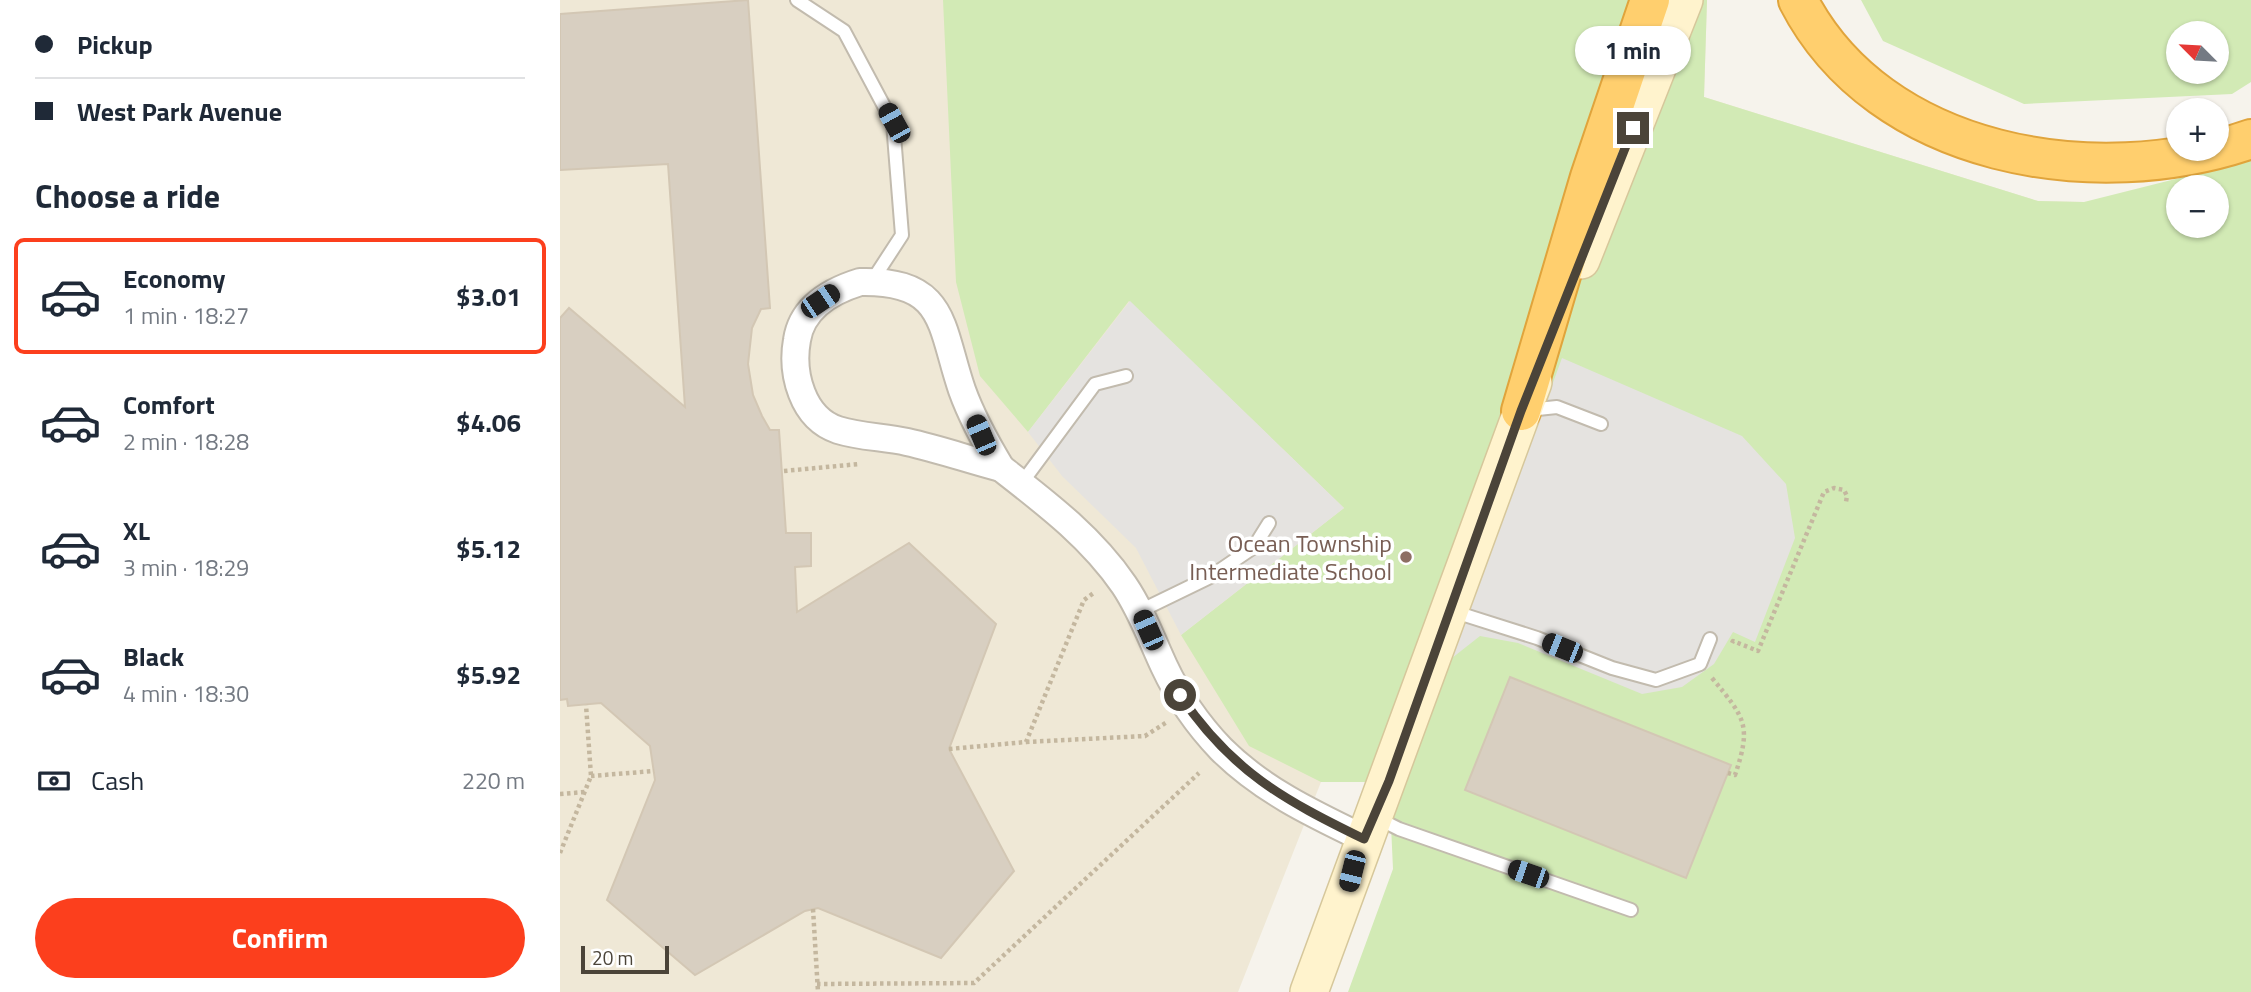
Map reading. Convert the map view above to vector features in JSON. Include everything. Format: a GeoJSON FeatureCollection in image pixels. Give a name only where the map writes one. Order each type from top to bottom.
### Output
{"type":"FeatureCollection","features":[{"type":"Feature","properties":{"kind":"highway"},"geometry":{"type":"LineString","coordinates":[[1521,411],[1590,177],[1650,0]]}},
{"type":"Feature","properties":{"kind":"highway"},"geometry":{"type":"LineString","coordinates":[[1798,0],[1823,42],[1843,65],[1870,87],[1930,123],[2001,151],[2041,159],[2118,165],[2196,156],[2251,139]]}},
{"type":"Feature","properties":{"kind":"street"},"geometry":{"type":"LineString","coordinates":[[1309,992],[1521,411],[1684,0]]}},
{"type":"Feature","properties":{"kind":"street"},"geometry":{"type":"LineString","coordinates":[[1001,468],[909,442],[837,430],[822,421],[806,402],[798,384],[794,359],[798,335],[806,316],[836,289],[872,282],[886,282],[911,289],[937,312],[947,330],[962,389],[981,435],[1001,468],[1089,541],[1117,576],[1140,611],[1165,667],[1189,709],[1220,748],[1250,775],[1304,810],[1369,828]]}},
{"type":"Feature","properties":{"kind":"lane"},"geometry":{"type":"LineString","coordinates":[[797,0],[844,31],[894,123],[902,235],[872,282]]}},
{"type":"Feature","properties":{"kind":"lane"},"geometry":{"type":"LineString","coordinates":[[1021,484],[1095,384],[1126,376]]}},
{"type":"Feature","properties":{"kind":"lane"},"geometry":{"type":"LineString","coordinates":[[1521,411],[1556,407],[1601,424]]}},
{"type":"Feature","properties":{"kind":"lane"},"geometry":{"type":"LineString","coordinates":[[1140,611],[1210,577],[1254,547],[1269,523]]}},
{"type":"Feature","properties":{"kind":"lane"},"geometry":{"type":"LineString","coordinates":[[1450,610],[1537,638],[1612,668],[1656,680],[1700,664],[1710,639]]}},
{"type":"Feature","properties":{"kind":"lane"},"geometry":{"type":"LineString","coordinates":[[1369,828],[1399,829],[1631,910]]}},
{"type":"Feature","properties":{"kind":"path"},"geometry":{"type":"LineString","coordinates":[[784,471],[861,464]]}},
{"type":"Feature","properties":{"kind":"path"},"geometry":{"type":"LineString","coordinates":[[1728,650],[1733,641],[1758,651],[1824,492],[1833,488],[1844,490],[1846,502]]}},
{"type":"Feature","properties":{"kind":"path"},"geometry":{"type":"LineString","coordinates":[[1026,742],[1084,600],[1117,576]]}},
{"type":"Feature","properties":{"kind":"path"},"geometry":{"type":"LineString","coordinates":[[1700,664],[1743,719],[1745,744],[1735,775],[1728,773]]}},
{"type":"Feature","properties":{"kind":"path"},"geometry":{"type":"LineString","coordinates":[[1712,677],[1717,668]]}},
{"type":"Feature","properties":{"kind":"path"},"geometry":{"type":"LineString","coordinates":[[560,853],[592,776],[586,705]]}},
{"type":"Feature","properties":{"kind":"path"},"geometry":{"type":"LineString","coordinates":[[949,749],[1145,736],[1189,709]]}},
{"type":"Feature","properties":{"kind":"path"},"geometry":{"type":"LineString","coordinates":[[592,776],[654,771]]}},
{"type":"Feature","properties":{"kind":"path"},"geometry":{"type":"LineString","coordinates":[[817,984],[974,983],[1199,772]]}},
{"type":"Feature","properties":{"kind":"path"},"geometry":{"type":"LineString","coordinates":[[560,794],[585,792]]}},
{"type":"Feature","properties":{"kind":"path"},"geometry":{"type":"LineString","coordinates":[[813,909],[818,992]]}},
{"type":"Feature","properties":{"kind":"shaded area","name":"Ocean Township Intermediate School"},"geometry":{"type":"Polygon","coordinates":[[[560,0],[1707,0],[1704,97],[2038,201],[2084,202],[2251,992],[1388,781],[1321,782],[1238,992],[560,992],[560,0]]]}},
{"type":"Feature","properties":{"kind":"shaded area"},"geometry":{"type":"Polygon","coordinates":[[[1130,301],[1344,508],[1181,635],[1136,548],[1062,476],[1028,432],[1130,301]]]}},
{"type":"Feature","properties":{"kind":"shaded area"},"geometry":{"type":"Polygon","coordinates":[[[1562,358],[1742,436],[1786,484],[1795,538],[1755,642],[1733,632],[1714,664],[1682,687],[1642,694],[1518,643],[1480,636],[1452,658],[1562,358]]]}},
{"type":"Feature","properties":{"kind":"green space","name":"Ocean Township Intermediate School"},"geometry":{"type":"Polygon","coordinates":[[[943,0],[1707,0],[1704,97],[2038,201],[2084,202],[2166,181],[2166,238],[2229,238],[2229,175],[2191,175],[2251,160],[2251,992],[1348,992],[1393,869],[1389,782],[1321,782],[1249,746],[1181,635],[1344,508],[1129,301],[1028,432],[980,376],[956,282],[943,0]]]}},
{"type":"Feature","properties":{"kind":"green space"},"geometry":{"type":"Polygon","coordinates":[[[1861,0],[2251,0],[2251,82],[2232,94],[2024,104],[1883,41],[1861,0]]]}},
{"type":"Feature","properties":{"kind":"building"},"geometry":{"type":"Polygon","coordinates":[[[748,0],[770,308],[761,309],[752,328],[748,364],[753,395],[762,416],[770,430],[779,430],[786,533],[811,533],[811,566],[795,567],[797,612],[909,543],[996,624],[949,749],[1014,871],[941,958],[818,908],[805,911],[695,975],[607,900],[655,780],[650,746],[601,703],[568,706],[567,699],[560,700],[560,318],[569,308],[685,407],[668,164],[560,170],[560,14],[748,0]]]}},
{"type":"Feature","properties":{"kind":"building"},"geometry":{"type":"Polygon","coordinates":[[[1510,677],[1731,765],[1686,878],[1465,790],[1510,677]]]}},
{"type":"Feature","properties":{"kind":"place","name":"Ocean Township Intermediate School"},"geometry":{"type":"Point","coordinates":[1406,557]}},
{"type":"Feature","properties":{"kind":"route"},"geometry":{"type":"LineString","coordinates":[[1180,695],[1220,748],[1250,775],[1304,810],[1364,839],[1389,781],[1521,411],[1633,128]]}}]}
